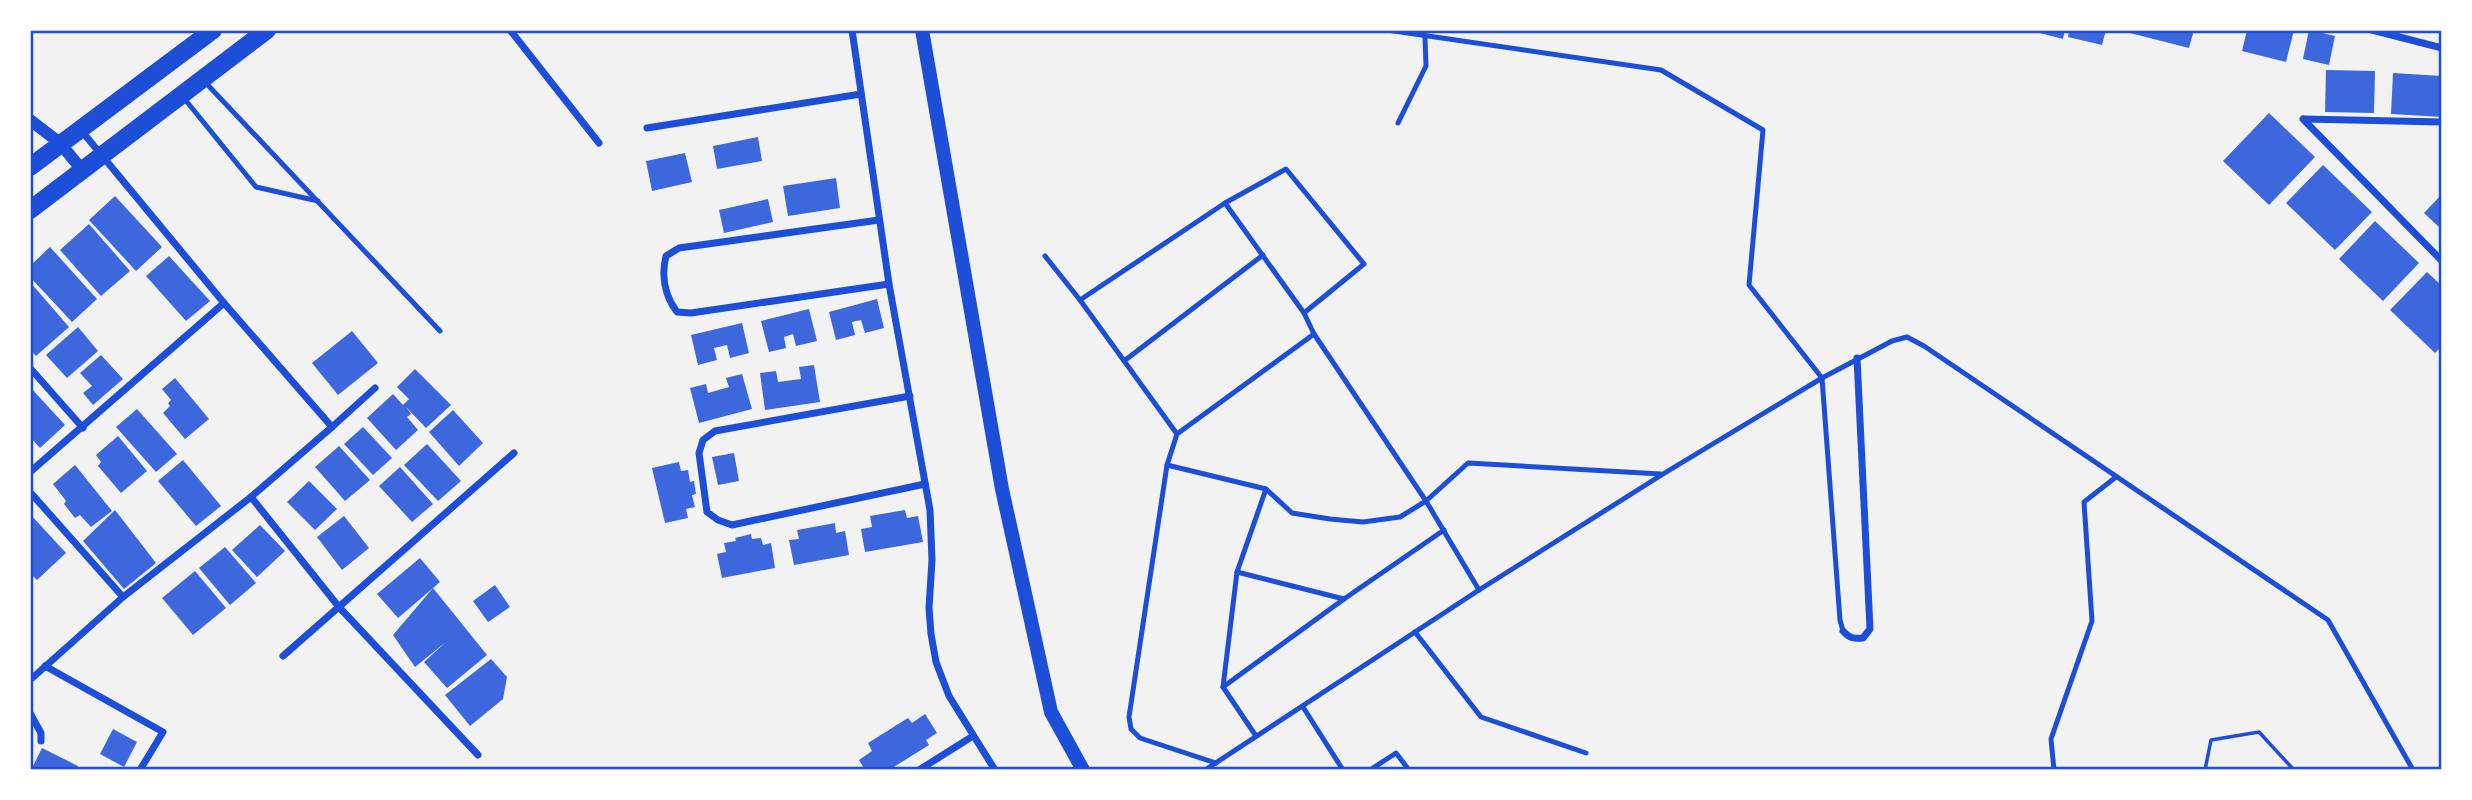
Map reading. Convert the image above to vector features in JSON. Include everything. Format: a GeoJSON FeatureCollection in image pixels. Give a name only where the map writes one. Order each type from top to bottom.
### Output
{"type":"FeatureCollection","features":[{"type":"Feature","properties":{"kind":"main road"},"geometry":{"type":"LineString","coordinates":[[30,167],[213,30]]}},
{"type":"Feature","properties":{"kind":"main road"},"geometry":{"type":"LineString","coordinates":[[30,210],[267,30]]}},
{"type":"Feature","properties":{"kind":"main road"},"geometry":{"type":"LineString","coordinates":[[922,30],[1008,515],[1051,712],[1083,770]]}},
{"type":"Feature","properties":{"kind":"street"},"geometry":{"type":"LineString","coordinates":[[510,30],[599,143]]}},
{"type":"Feature","properties":{"kind":"street"},"geometry":{"type":"LineString","coordinates":[[852,30],[889,284],[932,531],[929,608],[936,662],[949,696],[995,770]]}},
{"type":"Feature","properties":{"kind":"street"},"geometry":{"type":"LineString","coordinates":[[2372,30],[2442,48]]}},
{"type":"Feature","properties":{"kind":"street"},"geometry":{"type":"LineString","coordinates":[[647,128],[861,94]]}},
{"type":"Feature","properties":{"kind":"street"},"geometry":{"type":"LineString","coordinates":[[2442,122],[2303,119],[2442,261]]}},
{"type":"Feature","properties":{"kind":"street"},"geometry":{"type":"LineString","coordinates":[[30,120],[60,143],[82,170]]}},
{"type":"Feature","properties":{"kind":"street"},"geometry":{"type":"LineString","coordinates":[[79,128],[224,303],[332,427]]}},
{"type":"Feature","properties":{"kind":"street"},"geometry":{"type":"LineString","coordinates":[[879,220],[680,247],[666,256],[663,269],[668,300],[677,312],[691,313],[889,284]]}},
{"type":"Feature","properties":{"kind":"street"},"geometry":{"type":"LineString","coordinates":[[30,472],[224,303]]}},
{"type":"Feature","properties":{"kind":"street"},"geometry":{"type":"LineString","coordinates":[[1843,631],[1855,639],[1863,638],[1870,629],[1857,358]]}},
{"type":"Feature","properties":{"kind":"street"},"geometry":{"type":"LineString","coordinates":[[30,368],[83,428]]}},
{"type":"Feature","properties":{"kind":"street"},"geometry":{"type":"LineString","coordinates":[[30,680],[123,597],[251,498],[375,388]]}},
{"type":"Feature","properties":{"kind":"street"},"geometry":{"type":"LineString","coordinates":[[910,396],[715,431],[704,440],[699,453],[707,512],[732,525],[925,484]]}},
{"type":"Feature","properties":{"kind":"street"},"geometry":{"type":"LineString","coordinates":[[284,656],[514,453]]}},
{"type":"Feature","properties":{"kind":"street"},"geometry":{"type":"LineString","coordinates":[[30,492],[123,597]]}},
{"type":"Feature","properties":{"kind":"street"},"geometry":{"type":"LineString","coordinates":[[251,498],[339,607],[478,755]]}},
{"type":"Feature","properties":{"kind":"street"},"geometry":{"type":"LineString","coordinates":[[45,666],[163,732],[140,770]]}},
{"type":"Feature","properties":{"kind":"street"},"geometry":{"type":"LineString","coordinates":[[30,713],[41,733],[41,741]]}},
{"type":"Feature","properties":{"kind":"street"},"geometry":{"type":"LineString","coordinates":[[919,770],[973,736]]}},
{"type":"Feature","properties":{"kind":"lane"},"geometry":{"type":"LineString","coordinates":[[1387,30],[1661,70],[1763,130],[1749,285],[1822,378],[1843,631]]}},
{"type":"Feature","properties":{"kind":"lane"},"geometry":{"type":"LineString","coordinates":[[1398,123],[1426,66],[1425,37]]}},
{"type":"Feature","properties":{"kind":"lane"},"geometry":{"type":"LineString","coordinates":[[202,79],[440,331]]}},
{"type":"Feature","properties":{"kind":"lane"},"geometry":{"type":"LineString","coordinates":[[181,95],[256,187],[318,201]]}},
{"type":"Feature","properties":{"kind":"lane"},"geometry":{"type":"LineString","coordinates":[[1080,300],[1225,203],[1286,169],[1364,264],[1304,313]]}},
{"type":"Feature","properties":{"kind":"lane"},"geometry":{"type":"LineString","coordinates":[[1225,203],[1304,313],[1314,334],[1426,501],[1479,590]]}},
{"type":"Feature","properties":{"kind":"lane"},"geometry":{"type":"LineString","coordinates":[[1124,361],[1263,255]]}},
{"type":"Feature","properties":{"kind":"lane"},"geometry":{"type":"LineString","coordinates":[[1045,256],[1177,434]]}},
{"type":"Feature","properties":{"kind":"lane"},"geometry":{"type":"LineString","coordinates":[[1216,763],[1140,738],[1130,729],[1129,718],[1167,465],[1177,434],[1314,334]]}},
{"type":"Feature","properties":{"kind":"lane"},"geometry":{"type":"LineString","coordinates":[[1208,769],[1479,590],[1662,474],[1857,358],[1892,341],[1907,337],[2328,620],[2413,770]]}},
{"type":"Feature","properties":{"kind":"lane"},"geometry":{"type":"LineString","coordinates":[[1167,465],[1266,489],[1292,513],[1363,522],[1400,517],[1426,501],[1468,463],[1662,474]]}},
{"type":"Feature","properties":{"kind":"lane"},"geometry":{"type":"LineString","coordinates":[[2054,770],[2051,739],[2092,621],[2084,502],[2116,477]]}},
{"type":"Feature","properties":{"kind":"lane"},"geometry":{"type":"LineString","coordinates":[[1256,736],[1223,687],[1237,572],[1266,489]]}},
{"type":"Feature","properties":{"kind":"lane"},"geometry":{"type":"LineString","coordinates":[[1223,687],[1444,530]]}},
{"type":"Feature","properties":{"kind":"lane"},"geometry":{"type":"LineString","coordinates":[[1237,572],[1344,599]]}},
{"type":"Feature","properties":{"kind":"lane"},"geometry":{"type":"LineString","coordinates":[[1415,632],[1481,717],[1586,753]]}},
{"type":"Feature","properties":{"kind":"lane"},"geometry":{"type":"LineString","coordinates":[[1303,706],[1343,770]]}},
{"type":"Feature","properties":{"kind":"lane"},"geometry":{"type":"LineString","coordinates":[[1370,770],[1396,752],[1409,770]]}},
{"type":"Feature","properties":{"kind":"path"},"geometry":{"type":"LineString","coordinates":[[2205,770],[2211,740],[2259,733],[2294,770]]}},
{"type":"Feature","properties":{"kind":"building"},"geometry":{"type":"Polygon","coordinates":[[[2028,30],[2065,30],[2063,39],[2028,30]]]}},
{"type":"Feature","properties":{"kind":"building"},"geometry":{"type":"Polygon","coordinates":[[[2069,30],[2106,30],[2102,45],[2068,37],[2069,30]]]}},
{"type":"Feature","properties":{"kind":"building"},"geometry":{"type":"Polygon","coordinates":[[[2194,30],[2189,48],[2126,32],[2194,30]]]}},
{"type":"Feature","properties":{"kind":"building"},"geometry":{"type":"Polygon","coordinates":[[[2247,30],[2294,30],[2286,62],[2242,51],[2247,30]]]}},
{"type":"Feature","properties":{"kind":"building"},"geometry":{"type":"Polygon","coordinates":[[[2309,30],[2335,36],[2329,65],[2303,59],[2309,30]]]}},
{"type":"Feature","properties":{"kind":"building"},"geometry":{"type":"Polygon","coordinates":[[[2326,70],[2375,71],[2374,113],[2325,112],[2326,70]]]}},
{"type":"Feature","properties":{"kind":"building"},"geometry":{"type":"Polygon","coordinates":[[[2393,73],[2442,76],[2442,117],[2391,114],[2393,73]]]}},
{"type":"Feature","properties":{"kind":"building"},"geometry":{"type":"Polygon","coordinates":[[[2269,113],[2315,157],[2269,205],[2223,161],[2269,113]]]}},
{"type":"Feature","properties":{"kind":"building"},"geometry":{"type":"Polygon","coordinates":[[[758,137],[762,161],[717,169],[713,146],[758,137]]]}},
{"type":"Feature","properties":{"kind":"building"},"geometry":{"type":"Polygon","coordinates":[[[685,153],[692,182],[652,191],[646,161],[685,153]]]}},
{"type":"Feature","properties":{"kind":"building"},"geometry":{"type":"Polygon","coordinates":[[[2323,165],[2372,212],[2335,250],[2286,203],[2323,165]]]}},
{"type":"Feature","properties":{"kind":"building"},"geometry":{"type":"Polygon","coordinates":[[[836,178],[840,208],[788,216],[783,186],[836,178]]]}},
{"type":"Feature","properties":{"kind":"building"},"geometry":{"type":"Polygon","coordinates":[[[2442,194],[2442,230],[2424,213],[2442,194]]]}},
{"type":"Feature","properties":{"kind":"building"},"geometry":{"type":"Polygon","coordinates":[[[115,196],[162,247],[136,271],[89,220],[115,196]]]}},
{"type":"Feature","properties":{"kind":"building"},"geometry":{"type":"Polygon","coordinates":[[[768,199],[773,222],[724,233],[719,210],[768,199]]]}},
{"type":"Feature","properties":{"kind":"building"},"geometry":{"type":"Polygon","coordinates":[[[2375,221],[2419,263],[2383,301],[2339,259],[2375,221]]]}},
{"type":"Feature","properties":{"kind":"building"},"geometry":{"type":"Polygon","coordinates":[[[89,224],[130,271],[101,296],[60,250],[89,224]]]}},
{"type":"Feature","properties":{"kind":"building"},"geometry":{"type":"Polygon","coordinates":[[[50,247],[97,299],[72,322],[30,277],[30,266],[50,247]]]}},
{"type":"Feature","properties":{"kind":"building"},"geometry":{"type":"Polygon","coordinates":[[[169,256],[210,301],[186,321],[146,276],[169,256]]]}},
{"type":"Feature","properties":{"kind":"building"},"geometry":{"type":"Polygon","coordinates":[[[2427,272],[2442,286],[2442,346],[2435,353],[2390,310],[2427,272]]]}},
{"type":"Feature","properties":{"kind":"building"},"geometry":{"type":"Polygon","coordinates":[[[30,282],[69,327],[36,356],[30,349],[30,282]]]}},
{"type":"Feature","properties":{"kind":"building"},"geometry":{"type":"Polygon","coordinates":[[[877,299],[884,328],[865,333],[861,320],[852,322],[855,335],[836,340],[829,312],[877,299]]]}},
{"type":"Feature","properties":{"kind":"building"},"geometry":{"type":"Polygon","coordinates":[[[809,309],[817,341],[796,346],[793,334],[784,337],[786,348],[769,352],[761,321],[809,309]]]}},
{"type":"Feature","properties":{"kind":"building"},"geometry":{"type":"Polygon","coordinates":[[[742,323],[749,353],[730,358],[727,345],[714,348],[717,360],[698,365],[691,335],[742,323]]]}},
{"type":"Feature","properties":{"kind":"building"},"geometry":{"type":"Polygon","coordinates":[[[78,327],[98,351],[67,378],[46,355],[78,327]]]}},
{"type":"Feature","properties":{"kind":"building"},"geometry":{"type":"Polygon","coordinates":[[[352,331],[378,363],[338,395],[312,363],[352,331]]]}},
{"type":"Feature","properties":{"kind":"building"},"geometry":{"type":"Polygon","coordinates":[[[101,355],[123,379],[93,405],[83,393],[92,386],[80,373],[101,355]]]}},
{"type":"Feature","properties":{"kind":"building"},"geometry":{"type":"Polygon","coordinates":[[[814,365],[820,402],[765,410],[760,373],[776,371],[778,382],[801,379],[799,367],[814,365]]]}},
{"type":"Feature","properties":{"kind":"building"},"geometry":{"type":"Polygon","coordinates":[[[415,369],[451,405],[426,428],[406,407],[411,414],[407,417],[418,430],[396,450],[367,418],[393,394],[403,405],[409,399],[397,387],[415,369]]]}},
{"type":"Feature","properties":{"kind":"building"},"geometry":{"type":"Polygon","coordinates":[[[742,374],[752,409],[699,423],[690,388],[706,384],[708,393],[729,387],[726,378],[742,374]]]}},
{"type":"Feature","properties":{"kind":"building"},"geometry":{"type":"Polygon","coordinates":[[[175,378],[209,419],[185,439],[163,413],[170,406],[168,403],[171,400],[162,389],[175,378]]]}},
{"type":"Feature","properties":{"kind":"building"},"geometry":{"type":"Polygon","coordinates":[[[30,387],[65,425],[40,448],[30,437],[30,387]]]}},
{"type":"Feature","properties":{"kind":"building"},"geometry":{"type":"Polygon","coordinates":[[[137,409],[177,454],[156,472],[116,427],[137,409]]]}},
{"type":"Feature","properties":{"kind":"building"},"geometry":{"type":"Polygon","coordinates":[[[453,410],[483,443],[459,466],[429,432],[453,410]]]}},
{"type":"Feature","properties":{"kind":"building"},"geometry":{"type":"Polygon","coordinates":[[[363,427],[392,458],[373,475],[344,444],[363,427]]]}},
{"type":"Feature","properties":{"kind":"building"},"geometry":{"type":"Polygon","coordinates":[[[118,436],[147,471],[121,493],[98,466],[101,462],[96,455],[118,436]]]}},
{"type":"Feature","properties":{"kind":"building"},"geometry":{"type":"Polygon","coordinates":[[[427,444],[461,481],[438,501],[404,465],[427,444]]]}},
{"type":"Feature","properties":{"kind":"building"},"geometry":{"type":"Polygon","coordinates":[[[339,446],[370,480],[345,501],[315,467],[339,446]]]}},
{"type":"Feature","properties":{"kind":"building"},"geometry":{"type":"Polygon","coordinates":[[[734,453],[739,481],[718,485],[712,457],[734,453]]]}},
{"type":"Feature","properties":{"kind":"building"},"geometry":{"type":"Polygon","coordinates":[[[183,460],[221,506],[196,526],[158,481],[183,460]]]}},
{"type":"Feature","properties":{"kind":"building"},"geometry":{"type":"Polygon","coordinates":[[[679,462],[681,471],[688,470],[690,482],[694,481],[696,494],[692,495],[695,507],[686,509],[688,518],[665,523],[652,468],[679,462]]]}},
{"type":"Feature","properties":{"kind":"building"},"geometry":{"type":"Polygon","coordinates":[[[75,465],[112,511],[91,527],[80,515],[75,518],[53,484],[75,465]]]}},
{"type":"Feature","properties":{"kind":"building"},"geometry":{"type":"Polygon","coordinates":[[[400,467],[433,504],[412,522],[379,486],[400,467]]]}},
{"type":"Feature","properties":{"kind":"building"},"geometry":{"type":"Polygon","coordinates":[[[309,481],[337,509],[315,530],[287,502],[309,481]]]}},
{"type":"Feature","properties":{"kind":"building"},"geometry":{"type":"Polygon","coordinates":[[[115,510],[156,563],[124,589],[83,541],[115,510]]]}},
{"type":"Feature","properties":{"kind":"building"},"geometry":{"type":"Polygon","coordinates":[[[905,510],[907,518],[918,516],[923,542],[865,552],[861,529],[872,527],[870,516],[905,510]]]}},
{"type":"Feature","properties":{"kind":"building"},"geometry":{"type":"Polygon","coordinates":[[[30,514],[66,553],[37,580],[30,573],[30,514]]]}},
{"type":"Feature","properties":{"kind":"building"},"geometry":{"type":"Polygon","coordinates":[[[344,516],[369,548],[342,570],[317,537],[344,516]]]}},
{"type":"Feature","properties":{"kind":"building"},"geometry":{"type":"Polygon","coordinates":[[[835,523],[836,533],[845,531],[849,555],[794,565],[789,540],[799,539],[797,530],[835,523]]]}},
{"type":"Feature","properties":{"kind":"building"},"geometry":{"type":"Polygon","coordinates":[[[260,525],[285,551],[257,577],[232,550],[260,525]]]}},
{"type":"Feature","properties":{"kind":"building"},"geometry":{"type":"Polygon","coordinates":[[[751,534],[752,539],[761,538],[763,545],[771,543],[775,568],[722,578],[717,554],[726,552],[724,543],[751,534]]]}},
{"type":"Feature","properties":{"kind":"building"},"geometry":{"type":"Polygon","coordinates":[[[225,547],[256,583],[230,605],[199,568],[225,547]]]}},
{"type":"Feature","properties":{"kind":"building"},"geometry":{"type":"Polygon","coordinates":[[[420,558],[440,582],[398,618],[377,594],[420,558]]]}},
{"type":"Feature","properties":{"kind":"building"},"geometry":{"type":"Polygon","coordinates":[[[195,571],[226,608],[193,635],[162,598],[195,571]]]}},
{"type":"Feature","properties":{"kind":"building"},"geometry":{"type":"Polygon","coordinates":[[[495,585],[510,607],[488,622],[473,601],[495,585]]]}},
{"type":"Feature","properties":{"kind":"building"},"geometry":{"type":"Polygon","coordinates":[[[433,588],[487,655],[447,688],[424,662],[446,642],[415,667],[393,635],[433,588]]]}},
{"type":"Feature","properties":{"kind":"building"},"geometry":{"type":"Polygon","coordinates":[[[491,659],[507,677],[503,699],[470,726],[445,695],[491,659]]]}},
{"type":"Feature","properties":{"kind":"building"},"geometry":{"type":"Polygon","coordinates":[[[925,714],[937,733],[926,740],[929,745],[889,770],[865,770],[859,760],[872,751],[868,743],[908,718],[912,723],[925,714]]]}},
{"type":"Feature","properties":{"kind":"building"},"geometry":{"type":"Polygon","coordinates":[[[113,729],[137,742],[124,767],[100,754],[113,729]]]}},
{"type":"Feature","properties":{"kind":"building"},"geometry":{"type":"Polygon","coordinates":[[[42,748],[78,766],[76,770],[32,768],[42,748]]]}}]}
